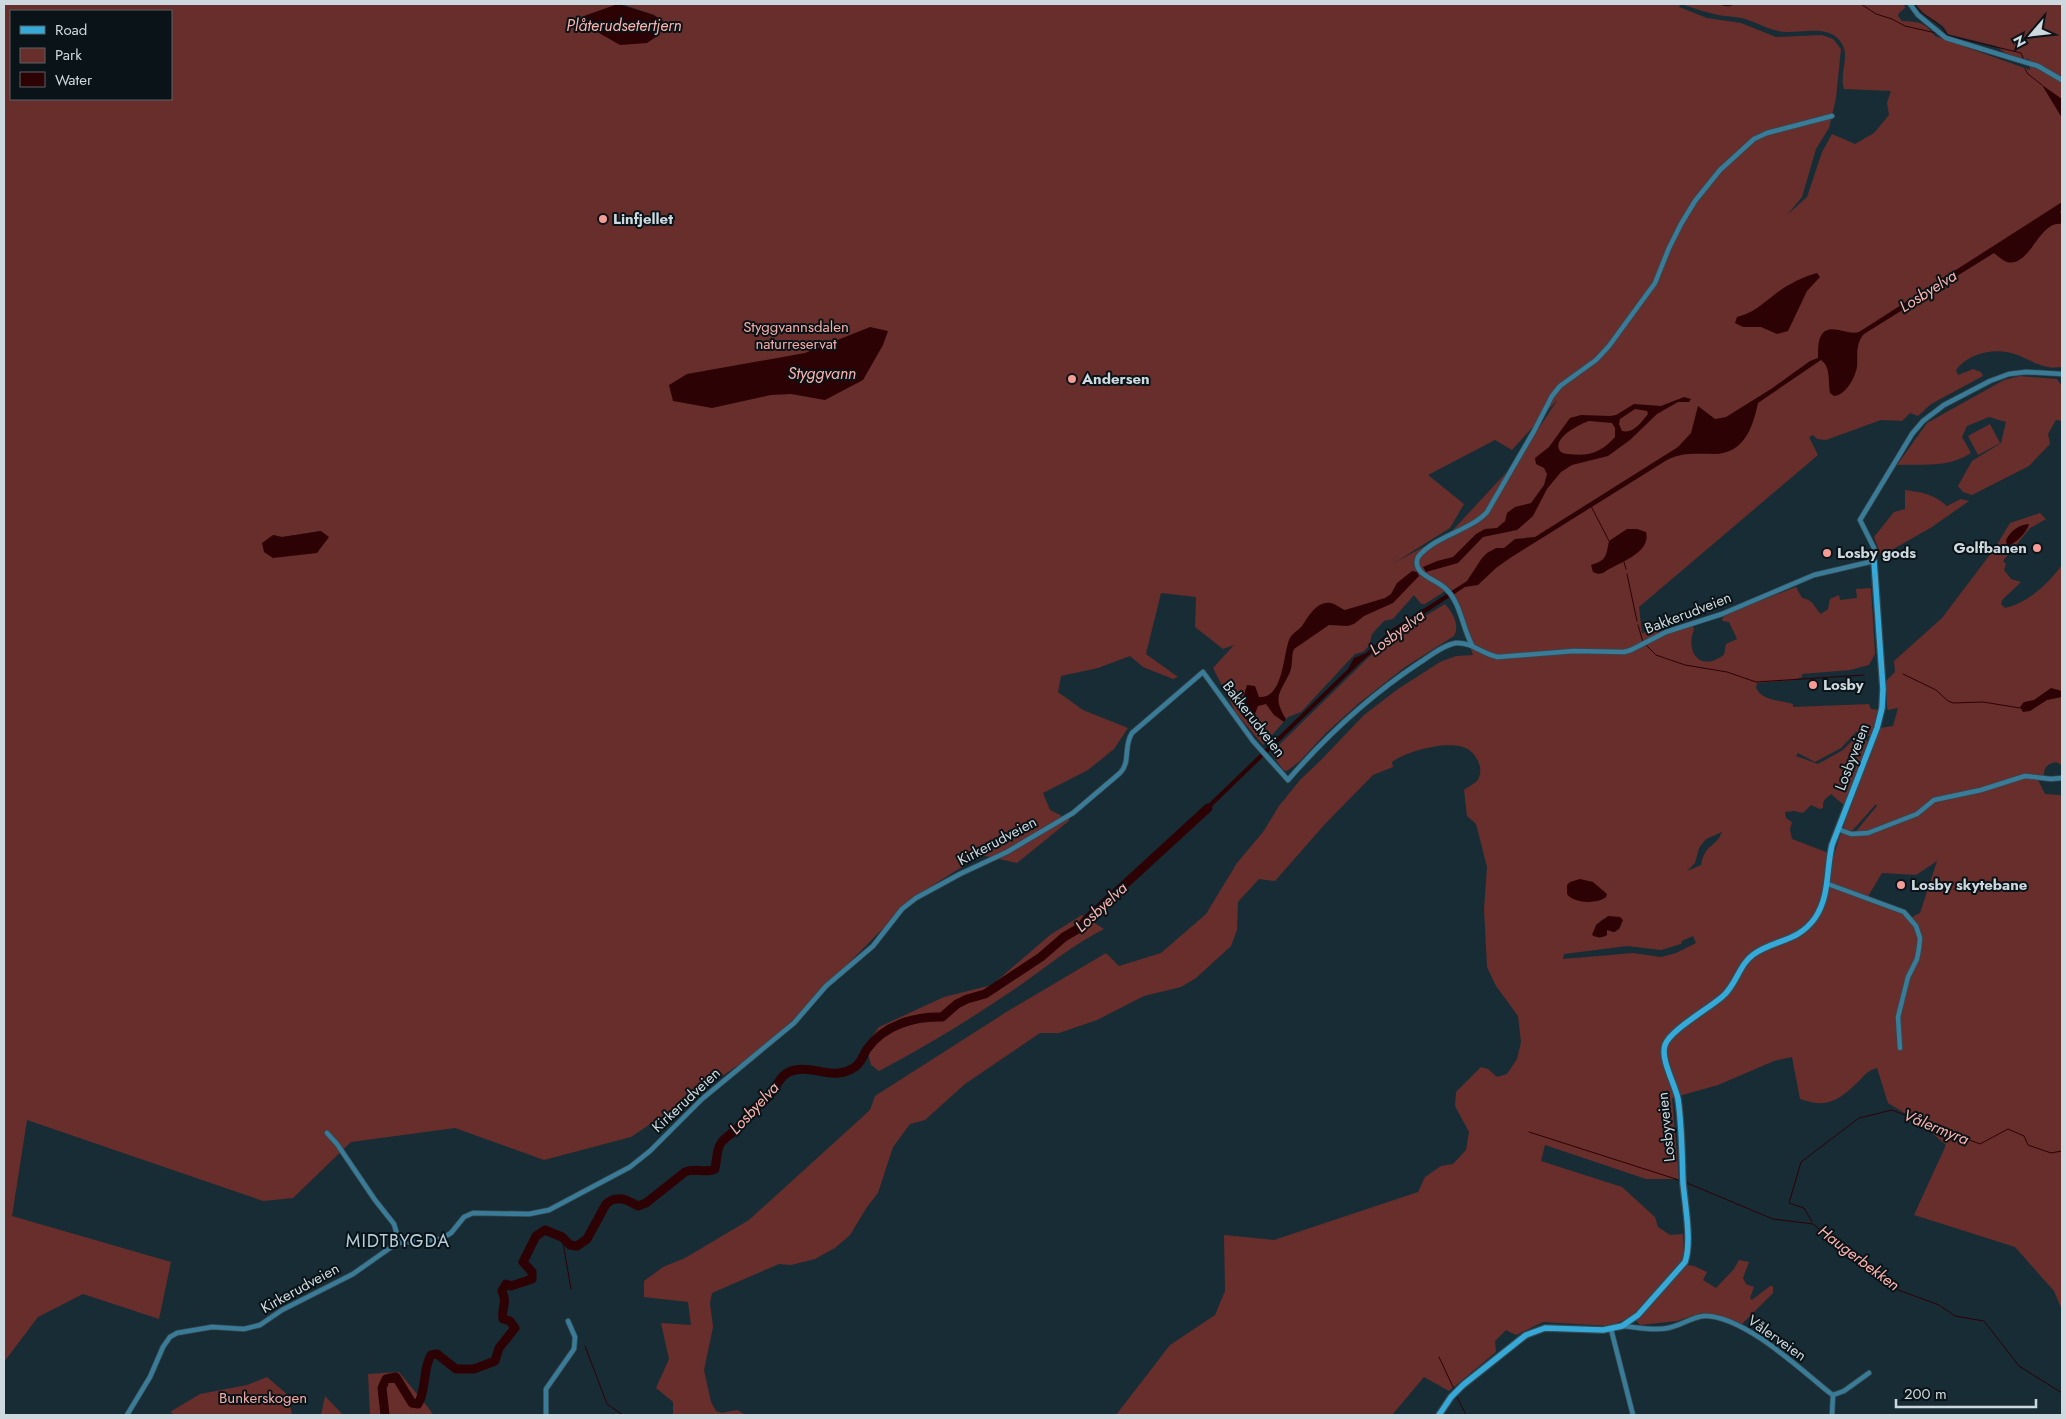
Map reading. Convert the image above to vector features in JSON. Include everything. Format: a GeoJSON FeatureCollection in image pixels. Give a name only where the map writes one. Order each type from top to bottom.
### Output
{"type":"FeatureCollection","features":[{"type":"Feature","properties":{"kind":"main road","name":"Losbyveien"},"geometry":{"type":"LineString","coordinates":[[1439,1415],[1451,1397],[1463,1385],[1518,1340],[1536,1330],[1545,1328],[1612,1329],[1622,1326],[1638,1315],[1676,1274],[1687,1256],[1678,1100],[1665,1059],[1665,1044],[1672,1034],[1725,995],[1734,984],[1743,965],[1753,955],[1792,938],[1808,926],[1824,901],[1828,884],[1828,862],[1838,829],[1877,728],[1882,708],[1883,689],[1874,561]]}},
{"type":"Feature","properties":{"kind":"street"},"geometry":{"type":"LineString","coordinates":[[1910,4],[1922,18],[1946,38],[2038,66],[2062,80]]}},
{"type":"Feature","properties":{"kind":"street"},"geometry":{"type":"LineString","coordinates":[[1472,644],[1452,598],[1448,592],[1421,572],[1417,564],[1418,557],[1445,537],[1481,518],[1487,512],[1552,396],[1570,378],[1596,360],[1609,346],[1655,283],[1669,248],[1702,192],[1725,165],[1754,139],[1767,133],[1832,116]]}},
{"type":"Feature","properties":{"kind":"street"},"geometry":{"type":"LineString","coordinates":[[1874,561],[1874,548],[1860,520],[1903,448],[1923,421],[1944,405],[2000,376],[2026,372],[2062,374]]}},
{"type":"Feature","properties":{"kind":"street","name":"Bakkerudveien"},"geometry":{"type":"LineString","coordinates":[[1203,672],[1261,750],[1288,780],[1331,733],[1376,693],[1399,676],[1449,645],[1472,644],[1487,655],[1498,657],[1574,651],[1624,652],[1666,632],[1722,614],[1814,575],[1874,561]]}},
{"type":"Feature","properties":{"kind":"street","name":"Kirkerudveien"},"geometry":{"type":"LineString","coordinates":[[127,1415],[150,1377],[163,1346],[170,1337],[177,1333],[205,1328],[244,1329],[260,1325],[282,1310],[353,1274],[397,1243],[442,1239],[451,1233],[464,1217],[473,1213],[529,1214],[549,1210],[630,1167],[650,1151],[702,1099],[794,1023],[826,986],[873,946],[902,909],[916,898],[960,874],[1007,852],[1073,813],[1120,773],[1127,761],[1126,742],[1132,734],[1203,672]]}},
{"type":"Feature","properties":{"kind":"street"},"geometry":{"type":"LineString","coordinates":[[1838,829],[1851,834],[1868,833],[1917,814],[1934,800],[1981,790],[2025,776],[2051,779],[2062,778]]}},
{"type":"Feature","properties":{"kind":"street"},"geometry":{"type":"LineString","coordinates":[[1828,884],[1904,912],[1916,926],[1920,938],[1917,960],[1908,977],[1898,1017],[1900,1048]]}},
{"type":"Feature","properties":{"kind":"street"},"geometry":{"type":"LineString","coordinates":[[327,1133],[338,1144],[375,1200],[394,1224],[397,1243]]}},
{"type":"Feature","properties":{"kind":"street","name":"Vålerveien"},"geometry":{"type":"LineString","coordinates":[[1622,1326],[1664,1329],[1700,1317],[1717,1318],[1758,1336],[1833,1395]]}},
{"type":"Feature","properties":{"kind":"street"},"geometry":{"type":"LineString","coordinates":[[546,1415],[546,1389],[574,1349],[575,1337],[568,1321]]}},
{"type":"Feature","properties":{"kind":"street"},"geometry":{"type":"LineString","coordinates":[[1612,1329],[1633,1415]]}},
{"type":"Feature","properties":{"kind":"street"},"geometry":{"type":"LineString","coordinates":[[1832,1415],[1833,1395],[1844,1391],[1869,1373]]}},
{"type":"Feature","properties":{"kind":"green space","name":"Styggvannsdalen naturreservat"},"geometry":{"type":"Polygon","coordinates":[[[4,4],[618,4],[585,16],[654,15],[622,4],[1681,4],[1904,4],[1905,8],[1898,16],[1902,21],[1920,23],[1927,27],[1935,36],[2030,70],[2029,59],[2021,59],[2005,53],[1996,46],[1948,34],[1943,26],[1923,13],[1916,4],[2062,4],[2062,367],[2047,367],[2011,353],[1996,351],[1980,354],[1961,364],[1956,370],[1958,375],[1973,369],[1981,372],[1983,376],[1931,404],[1918,416],[1910,413],[1902,421],[1881,420],[1826,440],[1817,439],[1813,435],[1809,437],[1818,455],[1639,607],[1642,633],[1693,626],[1692,648],[1697,657],[1706,662],[1714,661],[1724,655],[1726,644],[1737,639],[1729,622],[1722,619],[1726,614],[1796,587],[1802,598],[1811,602],[1821,614],[1828,609],[1830,599],[1839,595],[1840,600],[1857,598],[1856,589],[1871,588],[1875,654],[1869,665],[1850,670],[1802,674],[1802,677],[1793,680],[1757,683],[1756,688],[1767,698],[1793,704],[1793,707],[1869,704],[1871,709],[1880,710],[1870,737],[1864,732],[1856,732],[1841,748],[1815,762],[1798,753],[1796,756],[1818,764],[1843,750],[1857,736],[1863,736],[1868,742],[1845,806],[1831,794],[1824,801],[1823,808],[1820,809],[1811,805],[1803,813],[1785,812],[1786,818],[1792,822],[1790,830],[1792,839],[1834,855],[1841,833],[1852,836],[1877,806],[1876,804],[1852,831],[1843,829],[1853,797],[1880,728],[1893,726],[1898,708],[1888,710],[1887,708],[1886,681],[1895,672],[1894,661],[1942,618],[1995,548],[2010,523],[2040,513],[2046,519],[2030,528],[2003,561],[2006,564],[2004,570],[2011,579],[2021,582],[2002,600],[2001,604],[2005,608],[2030,597],[2051,579],[2062,565],[2062,765],[2056,762],[2049,765],[2045,769],[2044,775],[2040,776],[2038,780],[2045,794],[2060,795],[2062,798],[2062,1310],[2054,1291],[2015,1247],[1914,1215],[1946,1145],[1918,1121],[1888,1103],[1877,1068],[1867,1073],[1839,1098],[1826,1103],[1810,1102],[1800,1099],[1792,1057],[1774,1061],[1718,1085],[1672,1098],[1679,1179],[1646,1179],[1545,1145],[1541,1161],[1622,1187],[1655,1217],[1658,1227],[1670,1235],[1683,1234],[1684,1253],[1680,1264],[1694,1266],[1707,1272],[1703,1280],[1716,1288],[1734,1269],[1739,1260],[1749,1262],[1743,1278],[1746,1284],[1754,1287],[1750,1298],[1752,1300],[1770,1286],[1773,1286],[1773,1293],[1742,1324],[1722,1317],[1701,1313],[1677,1321],[1640,1325],[1632,1316],[1611,1326],[1543,1322],[1516,1335],[1506,1330],[1495,1341],[1496,1352],[1449,1391],[1424,1377],[1392,1415],[1116,1415],[1170,1345],[1215,1315],[1225,1291],[1224,1235],[1274,1240],[1418,1192],[1425,1177],[1441,1166],[1453,1164],[1466,1150],[1469,1132],[1455,1106],[1456,1092],[1481,1067],[1488,1069],[1497,1077],[1507,1074],[1517,1059],[1521,1042],[1518,1016],[1496,986],[1487,967],[1484,909],[1487,867],[1476,824],[1467,816],[1464,790],[1477,781],[1480,766],[1472,752],[1463,747],[1446,745],[1426,748],[1407,754],[1392,762],[1393,767],[1373,775],[1325,824],[1275,881],[1259,879],[1238,902],[1237,930],[1231,946],[1196,978],[1181,987],[1144,996],[1097,1020],[1059,1033],[1040,1033],[965,1084],[925,1120],[910,1124],[893,1147],[878,1193],[850,1235],[835,1248],[815,1259],[791,1265],[779,1264],[712,1293],[710,1303],[713,1327],[704,1370],[711,1402],[716,1411],[722,1413],[737,1410],[746,1415],[673,1415],[673,1402],[656,1388],[669,1359],[661,1323],[691,1325],[688,1302],[644,1297],[644,1281],[663,1267],[685,1258],[749,1220],[870,1110],[875,1096],[1008,1011],[1106,953],[1119,966],[1161,953],[1206,914],[1237,863],[1263,832],[1279,806],[1300,780],[1364,715],[1398,689],[1440,662],[1456,656],[1473,655],[1450,588],[1425,604],[1421,604],[1414,595],[1393,619],[1384,621],[1372,634],[1369,646],[1363,652],[1355,654],[1301,712],[1288,717],[1263,745],[1236,713],[1213,668],[1234,645],[1223,649],[1195,627],[1196,597],[1161,593],[1146,654],[1178,677],[1173,679],[1143,667],[1130,656],[1098,668],[1061,676],[1058,692],[1083,710],[1128,728],[1114,749],[1088,770],[1043,793],[1050,810],[1070,820],[1017,863],[981,855],[914,897],[767,1046],[631,1137],[544,1160],[455,1128],[351,1142],[293,1198],[263,1201],[27,1120],[12,1216],[171,1262],[159,1319],[83,1294],[38,1317],[4,1362],[4,4]],[[1681,4],[1679,7],[1707,18],[1741,23],[1776,37],[1822,35],[1833,39],[1841,49],[1836,98],[1829,128],[1816,149],[1802,197],[1787,215],[1807,197],[1822,152],[1832,134],[1855,144],[1874,133],[1889,115],[1887,103],[1891,91],[1844,89],[1844,49],[1837,38],[1831,34],[1816,31],[1785,32],[1770,29],[1742,18],[1704,11],[1681,4]],[[1558,399],[1512,450],[1495,440],[1428,475],[1464,504],[1450,528],[1394,563],[1451,532],[1518,460],[1558,399]],[[321,531],[282,537],[273,535],[307,553],[317,553],[321,531]],[[1722,832],[1706,839],[1699,848],[1695,863],[1687,871],[1701,865],[1705,853],[1717,841],[1722,832]],[[1937,861],[1916,875],[1882,873],[1867,898],[1904,912],[1910,918],[1920,913],[1937,861]],[[1603,919],[1596,925],[1599,938],[1607,935],[1607,930],[1615,932],[1622,925],[1603,919]],[[1693,936],[1682,941],[1681,944],[1661,950],[1627,946],[1564,954],[1563,959],[1633,953],[1661,957],[1676,953],[1696,943],[1693,936]]]}},
{"type":"Feature","properties":{"kind":"green space"},"geometry":{"type":"Polygon","coordinates":[[[2020,376],[2057,379],[2062,386],[2062,421],[2056,420],[2048,434],[2050,444],[2029,466],[1972,495],[1963,492],[1958,486],[1972,461],[2001,443],[2006,422],[1989,417],[1967,426],[1962,437],[1971,453],[1963,458],[1945,463],[1897,465],[1927,423],[2004,380],[2020,376]]]}},
{"type":"Feature","properties":{"kind":"green space"},"geometry":{"type":"Polygon","coordinates":[[[1990,424],[2000,443],[1978,455],[1968,436],[1990,424]]]}},
{"type":"Feature","properties":{"kind":"green space"},"geometry":{"type":"Polygon","coordinates":[[[1905,490],[1927,494],[1947,506],[1961,499],[1969,501],[1932,527],[1881,556],[1874,537],[1894,512],[1905,509],[1905,490]]]}},
{"type":"Feature","properties":{"kind":"green space"},"geometry":{"type":"Polygon","coordinates":[[[1445,604],[1455,619],[1456,632],[1454,636],[1405,667],[1358,704],[1326,733],[1300,761],[1287,771],[1283,770],[1272,754],[1275,749],[1369,657],[1399,632],[1445,604]]]}},
{"type":"Feature","properties":{"kind":"green space"},"geometry":{"type":"Polygon","coordinates":[[[1082,915],[1104,929],[1072,948],[1005,996],[934,1040],[879,1071],[871,1065],[866,1045],[879,1027],[944,997],[992,985],[1050,935],[1082,915]]]}},
{"type":"Feature","properties":{"kind":"green space"},"geometry":{"type":"Polygon","coordinates":[[[399,1372],[433,1415],[370,1415],[368,1374],[399,1372]]]}},
{"type":"Feature","properties":{"kind":"green space","name":"Bunkerskogen"},"geometry":{"type":"Polygon","coordinates":[[[267,1377],[288,1395],[292,1415],[175,1415],[170,1412],[200,1394],[247,1385],[267,1377]]]}},
{"type":"Feature","properties":{"kind":"green space","name":"Bunkerskogen"},"geometry":{"type":"Polygon","coordinates":[[[325,1396],[343,1415],[321,1415],[325,1396]]]}},
{"type":"Feature","properties":{"kind":"water","name":"Plåterudsetertjern"},"geometry":{"type":"Polygon","coordinates":[[[618,4],[654,15],[663,21],[659,35],[647,43],[620,45],[599,33],[584,16],[618,4]]]}},
{"type":"Feature","properties":{"kind":"water"},"geometry":{"type":"Polygon","coordinates":[[[2042,85],[2062,99],[2062,118],[2042,85]]]}},
{"type":"Feature","properties":{"kind":"water"},"geometry":{"type":"Polygon","coordinates":[[[2062,202],[2060,212],[2062,214],[2062,224],[2054,225],[2047,229],[2022,258],[2015,262],[2007,262],[1994,253],[1864,334],[1858,346],[1857,367],[1854,376],[1842,393],[1834,396],[1830,393],[1828,370],[1821,360],[1758,403],[1750,430],[1740,444],[1733,449],[1724,453],[1684,455],[1667,460],[1510,558],[1478,585],[1465,587],[1392,635],[1360,663],[1202,816],[1199,813],[1348,669],[1354,658],[1366,653],[1392,629],[1467,581],[1487,553],[1496,548],[1504,548],[1515,539],[1535,537],[1678,447],[1691,433],[1698,406],[1715,419],[1726,417],[1771,389],[1810,361],[1818,358],[1819,340],[1827,330],[1859,332],[2062,202]]]}},
{"type":"Feature","properties":{"kind":"water"},"geometry":{"type":"Polygon","coordinates":[[[1817,273],[1820,277],[1807,291],[1788,331],[1777,334],[1761,327],[1743,327],[1735,323],[1737,317],[1757,308],[1783,288],[1817,273]]]}},
{"type":"Feature","properties":{"kind":"water","name":"Styggvann"},"geometry":{"type":"Polygon","coordinates":[[[870,327],[888,331],[883,345],[863,380],[825,400],[791,394],[771,395],[712,408],[673,401],[669,385],[687,374],[805,353],[870,327]]]}},
{"type":"Feature","properties":{"kind":"water"},"geometry":{"type":"Polygon","coordinates":[[[1684,397],[1691,399],[1689,402],[1678,402],[1657,414],[1630,440],[1608,456],[1572,465],[1561,472],[1547,489],[1533,516],[1517,530],[1483,537],[1458,563],[1426,572],[1423,567],[1453,557],[1476,534],[1485,529],[1497,528],[1505,521],[1507,513],[1515,507],[1531,503],[1544,485],[1547,474],[1544,468],[1536,464],[1535,458],[1549,447],[1570,418],[1581,415],[1616,415],[1634,404],[1661,406],[1684,397]],[[1635,409],[1620,419],[1619,424],[1622,431],[1634,429],[1648,414],[1647,411],[1635,409]],[[1589,421],[1574,428],[1560,440],[1558,444],[1560,451],[1576,455],[1588,454],[1600,450],[1615,437],[1615,428],[1612,423],[1589,421]]]}},
{"type":"Feature","properties":{"kind":"water"},"geometry":{"type":"Polygon","coordinates":[[[2029,524],[2021,537],[2007,546],[2006,540],[2013,531],[2029,524]]]}},
{"type":"Feature","properties":{"kind":"water"},"geometry":{"type":"Polygon","coordinates":[[[1627,529],[1637,529],[1646,532],[1644,546],[1632,557],[1603,573],[1593,572],[1591,565],[1605,557],[1609,541],[1627,529]]]}},
{"type":"Feature","properties":{"kind":"water"},"geometry":{"type":"Polygon","coordinates":[[[321,531],[329,537],[317,553],[273,558],[264,552],[262,543],[273,535],[282,537],[321,531]]]}},
{"type":"Feature","properties":{"kind":"water"},"geometry":{"type":"Polygon","coordinates":[[[1412,571],[1417,572],[1419,576],[1393,603],[1364,616],[1354,624],[1348,626],[1329,625],[1294,649],[1291,669],[1278,700],[1286,719],[1284,722],[1274,715],[1266,704],[1258,706],[1251,721],[1248,721],[1241,714],[1241,705],[1247,685],[1255,686],[1259,697],[1267,696],[1273,691],[1281,675],[1290,638],[1317,607],[1321,604],[1331,603],[1345,610],[1385,598],[1391,594],[1397,583],[1412,571]]]}},
{"type":"Feature","properties":{"kind":"water"},"geometry":{"type":"Polygon","coordinates":[[[2051,688],[2062,691],[2062,697],[2047,700],[2030,711],[2023,712],[2020,707],[2024,702],[2034,700],[2051,688]]]}},
{"type":"Feature","properties":{"kind":"water"},"geometry":{"type":"Polygon","coordinates":[[[1580,879],[1593,882],[1607,894],[1606,897],[1598,901],[1586,902],[1570,897],[1567,894],[1567,885],[1580,879]]]}},
{"type":"Feature","properties":{"kind":"water"},"geometry":{"type":"Polygon","coordinates":[[[1608,916],[1620,917],[1623,920],[1619,929],[1614,932],[1607,930],[1607,935],[1601,937],[1592,935],[1596,925],[1608,916]]]}},
{"type":"Feature","properties":{"kind":"waterway"},"geometry":{"type":"LineString","coordinates":[[1718,4],[1728,6],[1735,4]]}},
{"type":"Feature","properties":{"kind":"waterway"},"geometry":{"type":"LineString","coordinates":[[1861,4],[1876,14],[1905,26],[1936,33]]}},
{"type":"Feature","properties":{"kind":"waterway"},"geometry":{"type":"LineString","coordinates":[[1914,4],[1940,26],[1947,35]]}},
{"type":"Feature","properties":{"kind":"waterway"},"geometry":{"type":"LineString","coordinates":[[1946,35],[2021,53],[2024,60]]}},
{"type":"Feature","properties":{"kind":"waterway"},"geometry":{"type":"LineString","coordinates":[[2025,69],[2028,74],[2042,85]]}},
{"type":"Feature","properties":{"kind":"waterway"},"geometry":{"type":"LineString","coordinates":[[1591,506],[1609,541]]}},
{"type":"Feature","properties":{"kind":"waterway"},"geometry":{"type":"LineString","coordinates":[[1624,562],[1626,569]]}},
{"type":"Feature","properties":{"kind":"waterway"},"geometry":{"type":"LineString","coordinates":[[1627,574],[1637,621]]}},
{"type":"Feature","properties":{"kind":"waterway"},"geometry":{"type":"LineString","coordinates":[[1638,625],[1643,642]]}},
{"type":"Feature","properties":{"kind":"waterway"},"geometry":{"type":"LineString","coordinates":[[1646,645],[1656,655],[1685,665],[1727,672],[1756,682],[1864,675]]}},
{"type":"Feature","properties":{"kind":"waterway"},"geometry":{"type":"LineString","coordinates":[[1903,674],[1936,690],[1953,703],[1983,702],[2020,708]]}},
{"type":"Feature","properties":{"kind":"waterway","name":"Losbyelva"},"geometry":{"type":"LineString","coordinates":[[385,1415],[382,1388],[386,1379],[396,1377],[412,1403],[418,1404],[423,1392],[426,1367],[431,1355],[437,1354],[456,1369],[474,1369],[495,1361],[499,1348],[515,1328],[510,1321],[503,1319],[504,1299],[502,1291],[506,1284],[511,1286],[532,1279],[532,1272],[523,1262],[536,1236],[545,1230],[562,1237],[570,1245],[577,1246],[587,1239],[606,1204],[610,1201],[622,1199],[638,1206],[646,1203],[685,1172],[715,1169],[717,1152],[721,1143],[738,1128],[750,1112],[764,1102],[786,1074],[803,1069],[831,1073],[847,1071],[855,1067],[874,1041],[891,1028],[911,1020],[942,1017],[957,1004],[985,994],[1041,957],[1064,937],[1081,927],[1086,920],[1208,808]]}},
{"type":"Feature","properties":{"kind":"waterway","name":"Vålermyra"},"geometry":{"type":"LineString","coordinates":[[1812,1222],[1804,1208],[1789,1203],[1801,1162],[1859,1118],[1892,1110],[1980,1144],[2008,1129],[2024,1136],[2028,1145],[2051,1153],[2062,1151]]}},
{"type":"Feature","properties":{"kind":"waterway","name":"Haugerbekken"},"geometry":{"type":"LineString","coordinates":[[1529,1132],[1679,1180]]}},
{"type":"Feature","properties":{"kind":"waterway","name":"Haugerbekken"},"geometry":{"type":"LineString","coordinates":[[1687,1183],[1773,1219],[1813,1224],[1893,1288],[1939,1305],[1955,1316],[1984,1321],[2019,1366],[2062,1393]]}},
{"type":"Feature","properties":{"kind":"waterway"},"geometry":{"type":"LineString","coordinates":[[562,1237],[571,1289]]}},
{"type":"Feature","properties":{"kind":"waterway"},"geometry":{"type":"LineString","coordinates":[[585,1346],[607,1404],[623,1415]]}},
{"type":"Feature","properties":{"kind":"waterway"},"geometry":{"type":"LineString","coordinates":[[1439,1357],[1454,1389]]}},
{"type":"Feature","properties":{"kind":"waterway"},"geometry":{"type":"LineString","coordinates":[[1457,1397],[1466,1415]]}},
{"type":"Feature","properties":{"kind":"place","name":"Linfjellet"},"geometry":{"type":"Point","coordinates":[603,219]}},
{"type":"Feature","properties":{"kind":"place","name":"Andersen"},"geometry":{"type":"Point","coordinates":[1072,379]}},
{"type":"Feature","properties":{"kind":"place","name":"Golfbanen"},"geometry":{"type":"Point","coordinates":[2037,548]}},
{"type":"Feature","properties":{"kind":"place","name":"Losby gods"},"geometry":{"type":"Point","coordinates":[1827,553]}},
{"type":"Feature","properties":{"kind":"place","name":"Losby"},"geometry":{"type":"Point","coordinates":[1813,685]}},
{"type":"Feature","properties":{"kind":"place","name":"Losby skytebane"},"geometry":{"type":"Point","coordinates":[1901,885]}},
{"type":"Feature","properties":{"kind":"district","name":"MIDTBYGDA"},"geometry":{"type":"Point","coordinates":[398,1241]}}]}
